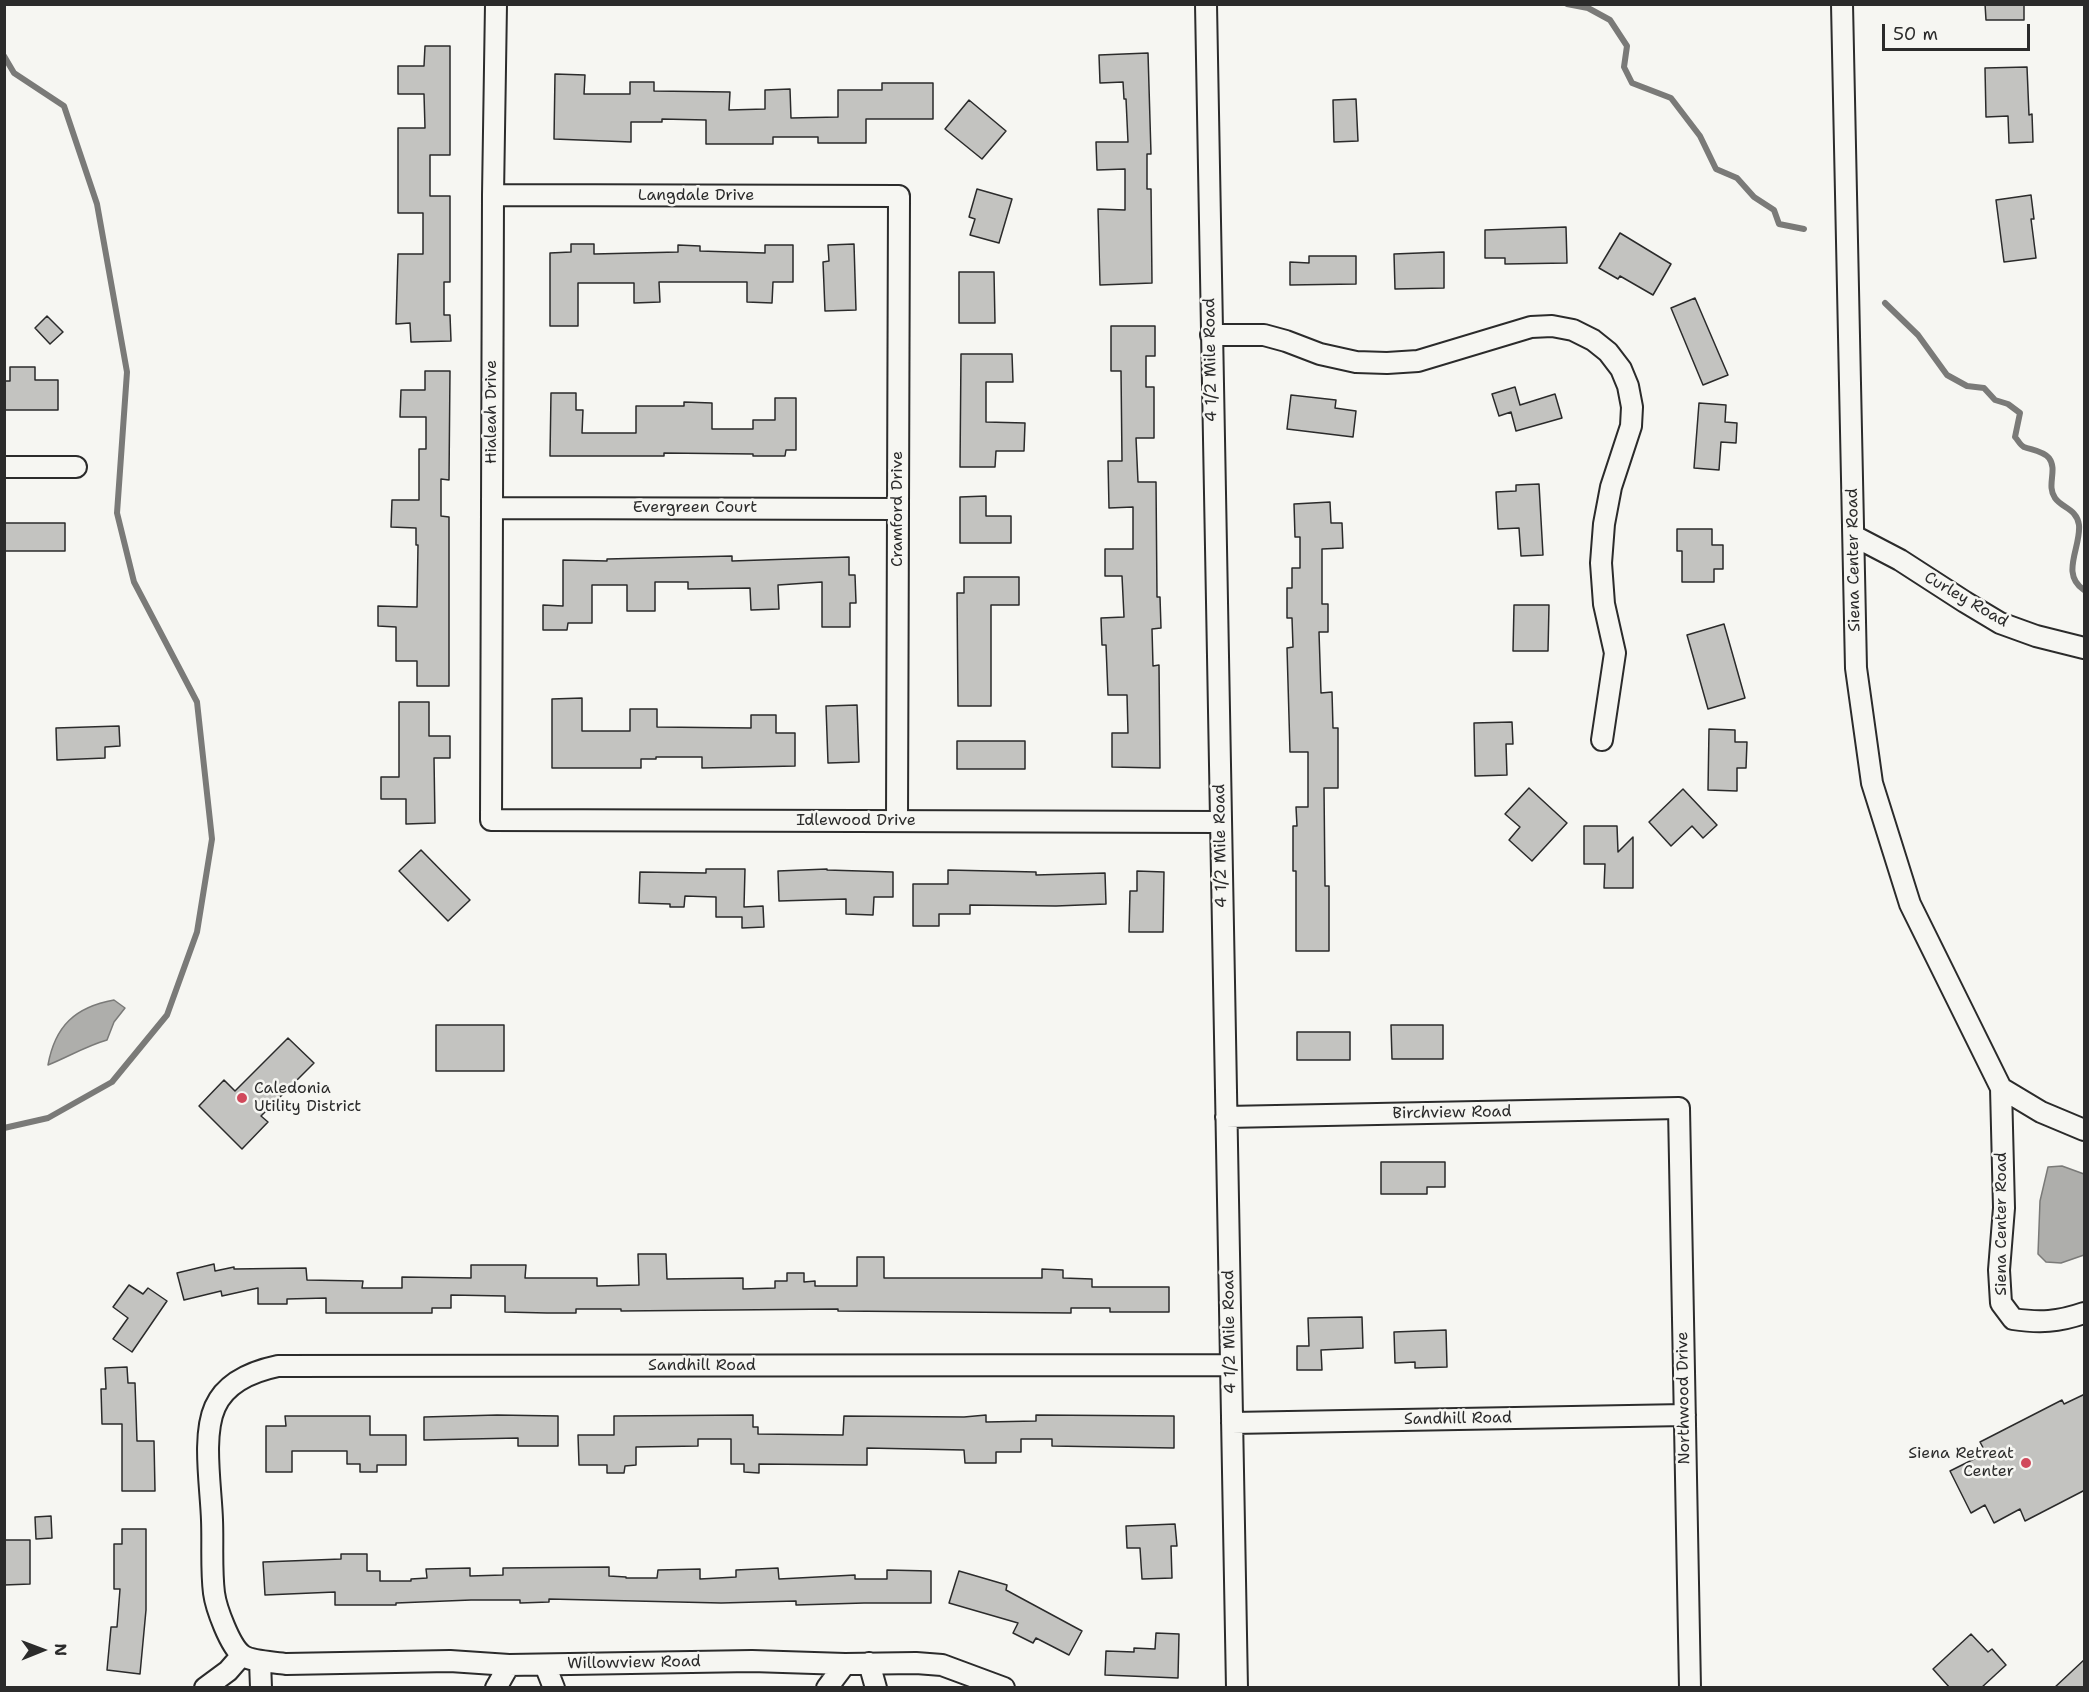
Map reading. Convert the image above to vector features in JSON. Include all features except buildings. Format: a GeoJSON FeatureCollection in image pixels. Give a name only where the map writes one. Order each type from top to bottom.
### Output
{"type":"FeatureCollection","features":[{"type":"Feature","properties":{"kind":"street","name":"Hialeah Drive"},"geometry":{"type":"LineString","coordinates":[[491,820],[493,195],[496,4]]}},
{"type":"Feature","properties":{"kind":"street","name":"4 1/2 Mile Road"},"geometry":{"type":"LineString","coordinates":[[1206,4],[1237,1688]]}},
{"type":"Feature","properties":{"kind":"street","name":"Siena Center Road"},"geometry":{"type":"LineString","coordinates":[[1842,4],[1856,668],[1872,783],[1910,904],[2001,1088],[2004,1208],[1999,1270],[2001,1303],[2013,1319],[2038,1323],[2066,1320],[2085,1313]]}},
{"type":"Feature","properties":{"kind":"street","name":"Langdale Drive"},"geometry":{"type":"LineString","coordinates":[[493,195],[899,196]]}},
{"type":"Feature","properties":{"kind":"street","name":"Cramford Drive"},"geometry":{"type":"LineString","coordinates":[[897,821],[899,196]]}},
{"type":"Feature","properties":{"kind":"street"},"geometry":{"type":"LineString","coordinates":[[1211,335],[1264,335],[1320,354],[1356,362],[1387,363],[1418,361],[1531,327],[1552,326],[1574,330],[1593,340],[1608,352],[1621,369],[1628,386],[1632,407],[1631,426],[1611,487],[1604,524],[1601,563],[1604,604],[1615,653],[1602,740]]}},
{"type":"Feature","properties":{"kind":"street"},"geometry":{"type":"LineString","coordinates":[[4,467],[76,467]]}},
{"type":"Feature","properties":{"kind":"street","name":"Evergreen Court"},"geometry":{"type":"LineString","coordinates":[[492,508],[898,509]]}},
{"type":"Feature","properties":{"kind":"street","name":"Curley Road"},"geometry":{"type":"LineString","coordinates":[[1854,536],[1900,560],[2000,622],[2036,636],[2085,648]]}},
{"type":"Feature","properties":{"kind":"street","name":"Idlewood Drive"},"geometry":{"type":"LineString","coordinates":[[491,820],[1220,822]]}},
{"type":"Feature","properties":{"kind":"street"},"geometry":{"type":"LineString","coordinates":[[2001,1088],[2041,1112],[2085,1130]]}},
{"type":"Feature","properties":{"kind":"street","name":"Birchview Road"},"geometry":{"type":"LineString","coordinates":[[1226,1117],[1679,1108]]}},
{"type":"Feature","properties":{"kind":"street","name":"Northwood Drive"},"geometry":{"type":"LineString","coordinates":[[1679,1108],[1690,1688]]}},
{"type":"Feature","properties":{"kind":"street","name":"Sandhill Road"},"geometry":{"type":"LineString","coordinates":[[251,1658],[222,1624],[214,1593],[208,1432],[215,1406],[225,1393],[240,1380],[258,1371],[278,1366],[1231,1365]]}},
{"type":"Feature","properties":{"kind":"street","name":"Sandhill Road"},"geometry":{"type":"LineString","coordinates":[[1232,1423],[1685,1414]]}},
{"type":"Feature","properties":{"kind":"street"},"geometry":{"type":"LineString","coordinates":[[205,1688],[251,1658],[261,1688]]}},
{"type":"Feature","properties":{"kind":"street","name":"Willowview Road"},"geometry":{"type":"LineString","coordinates":[[251,1658],[286,1664],[450,1661],[508,1665],[752,1661],[845,1664],[916,1663],[942,1665],[1004,1688]]}},
{"type":"Feature","properties":{"kind":"street"},"geometry":{"type":"LineString","coordinates":[[870,1663],[876,1688]]}},
{"type":"Feature","properties":{"kind":"street"},"geometry":{"type":"LineString","coordinates":[[827,1688],[845,1664]]}},
{"type":"Feature","properties":{"kind":"street"},"geometry":{"type":"LineString","coordinates":[[496,1688],[508,1665]]}},
{"type":"Feature","properties":{"kind":"street"},"geometry":{"type":"LineString","coordinates":[[545,1665],[554,1688]]}},
{"type":"Feature","properties":{"kind":"shaded area"},"geometry":{"type":"Polygon","coordinates":[[[114,1000],[125,1008],[114,1022],[107,1040],[48,1065],[56,1039],[69,1020],[88,1008],[114,1000]]]}},
{"type":"Feature","properties":{"kind":"shaded area"},"geometry":{"type":"Polygon","coordinates":[[[2062,1166],[2084,1174],[2084,1255],[2061,1263],[2046,1262],[2038,1254],[2040,1201],[2048,1167],[2062,1166]]]}},
{"type":"Feature","properties":{"kind":"waterway"},"geometry":{"type":"LineString","coordinates":[[1567,4],[1588,8],[1610,20],[1627,46],[1624,67],[1632,83],[1671,98],[1700,136],[1716,169],[1737,178],[1754,197],[1774,210],[1779,224],[1804,229]]}},
{"type":"Feature","properties":{"kind":"waterway"},"geometry":{"type":"LineString","coordinates":[[4,56],[14,73],[64,106],[97,204],[127,372],[117,513],[134,582],[197,702],[212,839],[197,932],[167,1015],[112,1082],[48,1118],[4,1128]]}},
{"type":"Feature","properties":{"kind":"waterway"},"geometry":{"type":"LineString","coordinates":[[1885,303],[1918,335],[1947,375],[1967,386],[1984,388],[1995,400],[2008,404],[2020,413],[2015,437],[2024,447],[2041,452],[2049,458],[2055,498],[2078,520],[2079,534],[2072,568],[2077,584],[2084,590]]}},
{"type":"Feature","properties":{"kind":"place","name":"Caledonia Utility District"},"geometry":{"type":"Point","coordinates":[242,1098]}},
{"type":"Feature","properties":{"kind":"place","name":"Siena Retreat Center"},"geometry":{"type":"Point","coordinates":[2026,1463]}}]}
